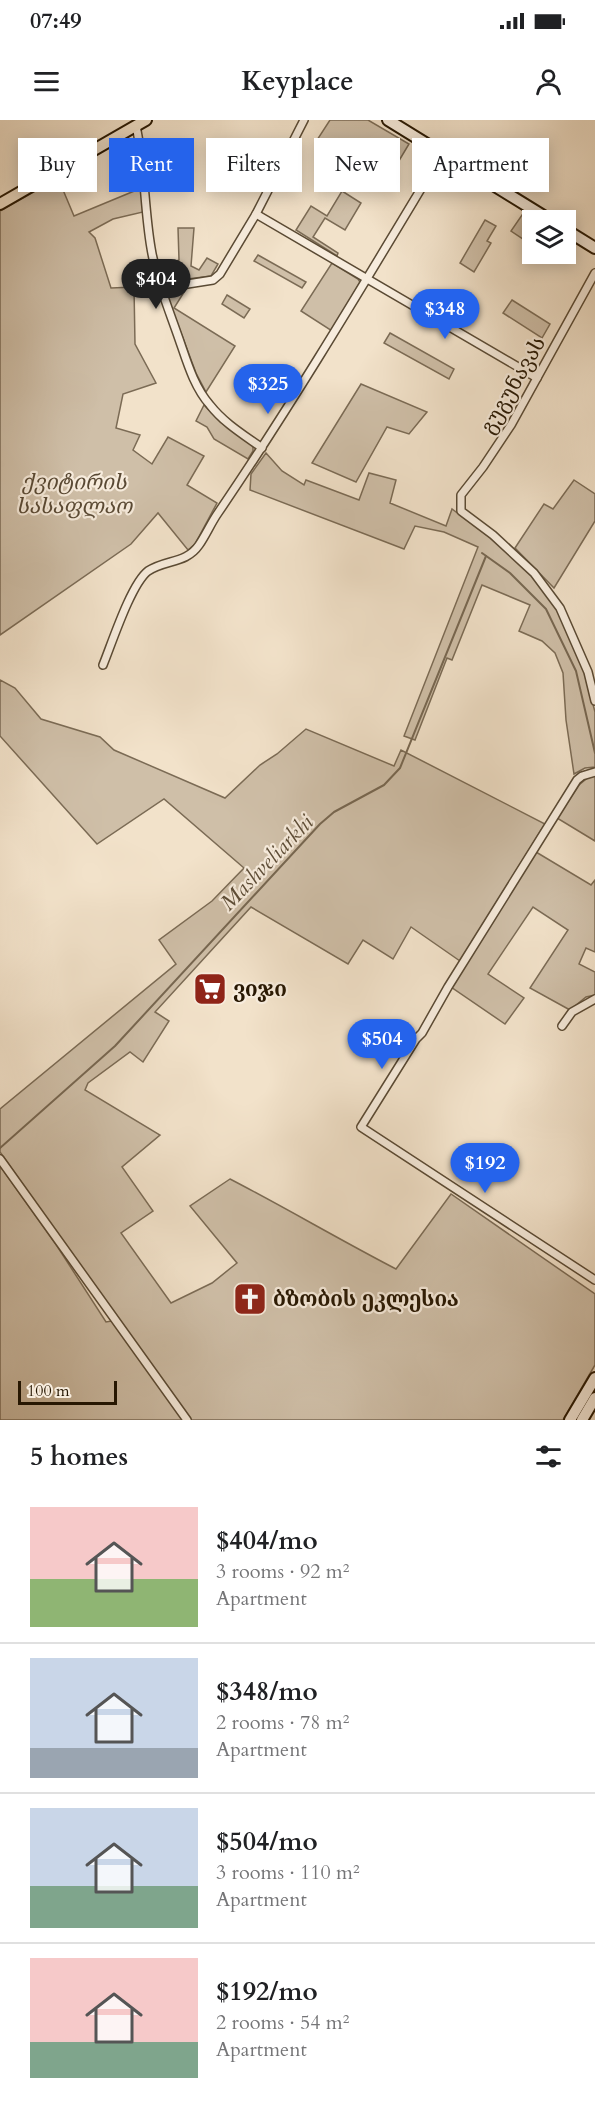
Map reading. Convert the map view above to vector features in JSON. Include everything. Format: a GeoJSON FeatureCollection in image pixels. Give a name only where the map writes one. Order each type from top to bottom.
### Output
{"type":"FeatureCollection","features":[{"type":"Feature","properties":{"kind":"main road"},"geometry":{"type":"LineString","coordinates":[[388,120],[417,138]]}},
{"type":"Feature","properties":{"kind":"main road"},"geometry":{"type":"LineString","coordinates":[[0,204],[138,122]]}},
{"type":"Feature","properties":{"kind":"main road"},"geometry":{"type":"LineString","coordinates":[[504,192],[534,210]]}},
{"type":"Feature","properties":{"kind":"main road"},"geometry":{"type":"LineString","coordinates":[[576,236],[595,248]]}},
{"type":"Feature","properties":{"kind":"main road"},"geometry":{"type":"LineString","coordinates":[[570,1420],[595,1378]]}},
{"type":"Feature","properties":{"kind":"main road"},"geometry":{"type":"LineString","coordinates":[[582,1420],[595,1398]]}},
{"type":"Feature","properties":{"kind":"street"},"geometry":{"type":"LineString","coordinates":[[162,288],[213,280],[220,274],[256,214],[304,120]]}},
{"type":"Feature","properties":{"kind":"street"},"geometry":{"type":"LineString","coordinates":[[138,122],[151,250],[196,385],[208,404],[223,419],[262,448]]}},
{"type":"Feature","properties":{"kind":"street"},"geometry":{"type":"LineString","coordinates":[[103,665],[136,584],[156,567],[190,555],[262,448],[419,192]]}},
{"type":"Feature","properties":{"kind":"street"},"geometry":{"type":"LineString","coordinates":[[256,214],[537,378]]}},
{"type":"Feature","properties":{"kind":"street","name":"გუგუნავას"},"geometry":{"type":"LineString","coordinates":[[595,273],[494,451],[461,495],[461,511],[493,535],[534,573],[560,608],[588,672],[595,701]]}},
{"type":"Feature","properties":{"kind":"street"},"geometry":{"type":"LineString","coordinates":[[595,772],[577,780],[448,987],[422,1033],[416,1038],[361,1127],[595,1280]]}},
{"type":"Feature","properties":{"kind":"street"},"geometry":{"type":"LineString","coordinates":[[562,1026],[572,1012],[595,999]]}},
{"type":"Feature","properties":{"kind":"street"},"geometry":{"type":"LineString","coordinates":[[0,1160],[187,1420]]}},
{"type":"Feature","properties":{"kind":"green space"},"geometry":{"type":"Polygon","coordinates":[[[330,120],[368,120],[399,138],[318,138],[330,120]]]}},
{"type":"Feature","properties":{"kind":"green space"},"geometry":{"type":"Polygon","coordinates":[[[400,139],[409,144],[400,159],[400,139]]]}},
{"type":"Feature","properties":{"kind":"green space","name":"ქვიტირის სასაფლაო"},"geometry":{"type":"Polygon","coordinates":[[[33,192],[64,192],[74,216],[132,192],[144,192],[143,212],[113,219],[89,232],[95,238],[111,288],[134,287],[135,344],[156,383],[123,394],[116,428],[140,435],[133,450],[152,464],[168,437],[204,456],[187,485],[217,503],[195,544],[188,550],[158,513],[131,544],[0,635],[0,211],[33,192]]]}},
{"type":"Feature","properties":{"kind":"green space"},"geometry":{"type":"Polygon","coordinates":[[[341,192],[361,203],[345,230],[325,218],[313,237],[338,253],[337,256],[296,230],[311,206],[327,216],[341,192]]]}},
{"type":"Feature","properties":{"kind":"green space"},"geometry":{"type":"Polygon","coordinates":[[[522,215],[522,238],[511,231],[522,215]]]}},
{"type":"Feature","properties":{"kind":"green space"},"geometry":{"type":"Polygon","coordinates":[[[485,220],[496,226],[487,241],[491,243],[474,272],[460,263],[485,220]]]}},
{"type":"Feature","properties":{"kind":"green space"},"geometry":{"type":"Polygon","coordinates":[[[178,228],[194,228],[191,266],[199,270],[207,258],[218,264],[211,276],[172,281],[169,264],[179,260],[178,228]]]}},
{"type":"Feature","properties":{"kind":"green space"},"geometry":{"type":"Polygon","coordinates":[[[258,255],[306,282],[302,288],[254,261],[258,255]]]}},
{"type":"Feature","properties":{"kind":"green space"},"geometry":{"type":"Polygon","coordinates":[[[332,263],[360,282],[332,331],[301,311],[332,263]]]}},
{"type":"Feature","properties":{"kind":"green space"},"geometry":{"type":"Polygon","coordinates":[[[174,289],[186,289],[174,308],[235,346],[206,392],[196,373],[168,298],[168,294],[174,289]]]}},
{"type":"Feature","properties":{"kind":"green space"},"geometry":{"type":"Polygon","coordinates":[[[227,295],[250,309],[244,318],[222,304],[227,295]]]}},
{"type":"Feature","properties":{"kind":"green space"},"geometry":{"type":"Polygon","coordinates":[[[512,300],[550,324],[542,338],[503,313],[512,300]]]}},
{"type":"Feature","properties":{"kind":"green space"},"geometry":{"type":"Polygon","coordinates":[[[390,333],[454,369],[449,379],[384,343],[390,333]]]}},
{"type":"Feature","properties":{"kind":"green space"},"geometry":{"type":"Polygon","coordinates":[[[361,384],[427,412],[409,434],[387,427],[356,482],[312,463],[361,384]]]}},
{"type":"Feature","properties":{"kind":"green space"},"geometry":{"type":"Polygon","coordinates":[[[204,405],[220,422],[253,445],[253,451],[248,459],[214,439],[207,427],[196,421],[204,405]]]}},
{"type":"Feature","properties":{"kind":"green space"},"geometry":{"type":"Polygon","coordinates":[[[266,453],[282,471],[304,485],[306,480],[359,500],[369,473],[396,480],[390,503],[446,526],[452,509],[496,542],[531,575],[558,610],[585,673],[595,712],[595,767],[585,768],[574,774],[566,720],[563,673],[555,653],[542,641],[519,631],[530,605],[482,585],[452,660],[447,658],[415,740],[404,736],[478,547],[444,532],[415,526],[404,549],[250,490],[251,474],[266,453]]]}},
{"type":"Feature","properties":{"kind":"green space"},"geometry":{"type":"Polygon","coordinates":[[[574,480],[595,494],[595,521],[554,588],[515,548],[544,504],[553,509],[574,480]]]}},
{"type":"Feature","properties":{"kind":"green space"},"geometry":{"type":"Polygon","coordinates":[[[0,680],[15,688],[41,719],[100,737],[114,750],[225,798],[260,765],[277,754],[306,729],[394,766],[401,750],[545,824],[460,961],[411,927],[393,959],[363,940],[348,964],[251,907],[155,1012],[169,1021],[143,1062],[130,1052],[88,1083],[85,1090],[160,1135],[122,1167],[153,1211],[121,1233],[171,1303],[212,1283],[237,1263],[190,1206],[230,1179],[396,1269],[451,1194],[595,1294],[595,1365],[563,1420],[0,1420],[0,1166],[57,1246],[106,1322],[118,1320],[0,1152],[0,1109],[176,964],[159,940],[212,901],[244,868],[164,799],[97,844],[0,736],[0,680]]]}},
{"type":"Feature","properties":{"kind":"green space"},"geometry":{"type":"Polygon","coordinates":[[[591,775],[595,775],[595,841],[557,818],[579,785],[591,775]]]}},
{"type":"Feature","properties":{"kind":"green space"},"geometry":{"type":"Polygon","coordinates":[[[536,852],[591,885],[595,880],[595,952],[586,948],[579,964],[595,972],[595,995],[586,997],[570,1010],[530,988],[568,930],[533,907],[488,974],[524,998],[505,1024],[451,987],[536,852]]]}},
{"type":"Feature","properties":{"kind":"waterway"},"geometry":{"type":"LineString","coordinates":[[482,553],[510,573],[546,609],[576,671],[595,753]]}},
{"type":"Feature","properties":{"kind":"waterway","name":"Mashveliarkhi"},"geometry":{"type":"LineString","coordinates":[[0,1148],[115,1046],[320,824],[334,812],[384,785],[400,768],[486,556]]}},
{"type":"Feature","properties":{"kind":"place","name":"ვიჯი"},"geometry":{"type":"Point","coordinates":[210,989]}},
{"type":"Feature","properties":{"kind":"place","name":"ბზობის ეკლესია"},"geometry":{"type":"Point","coordinates":[250,1299]}}]}
